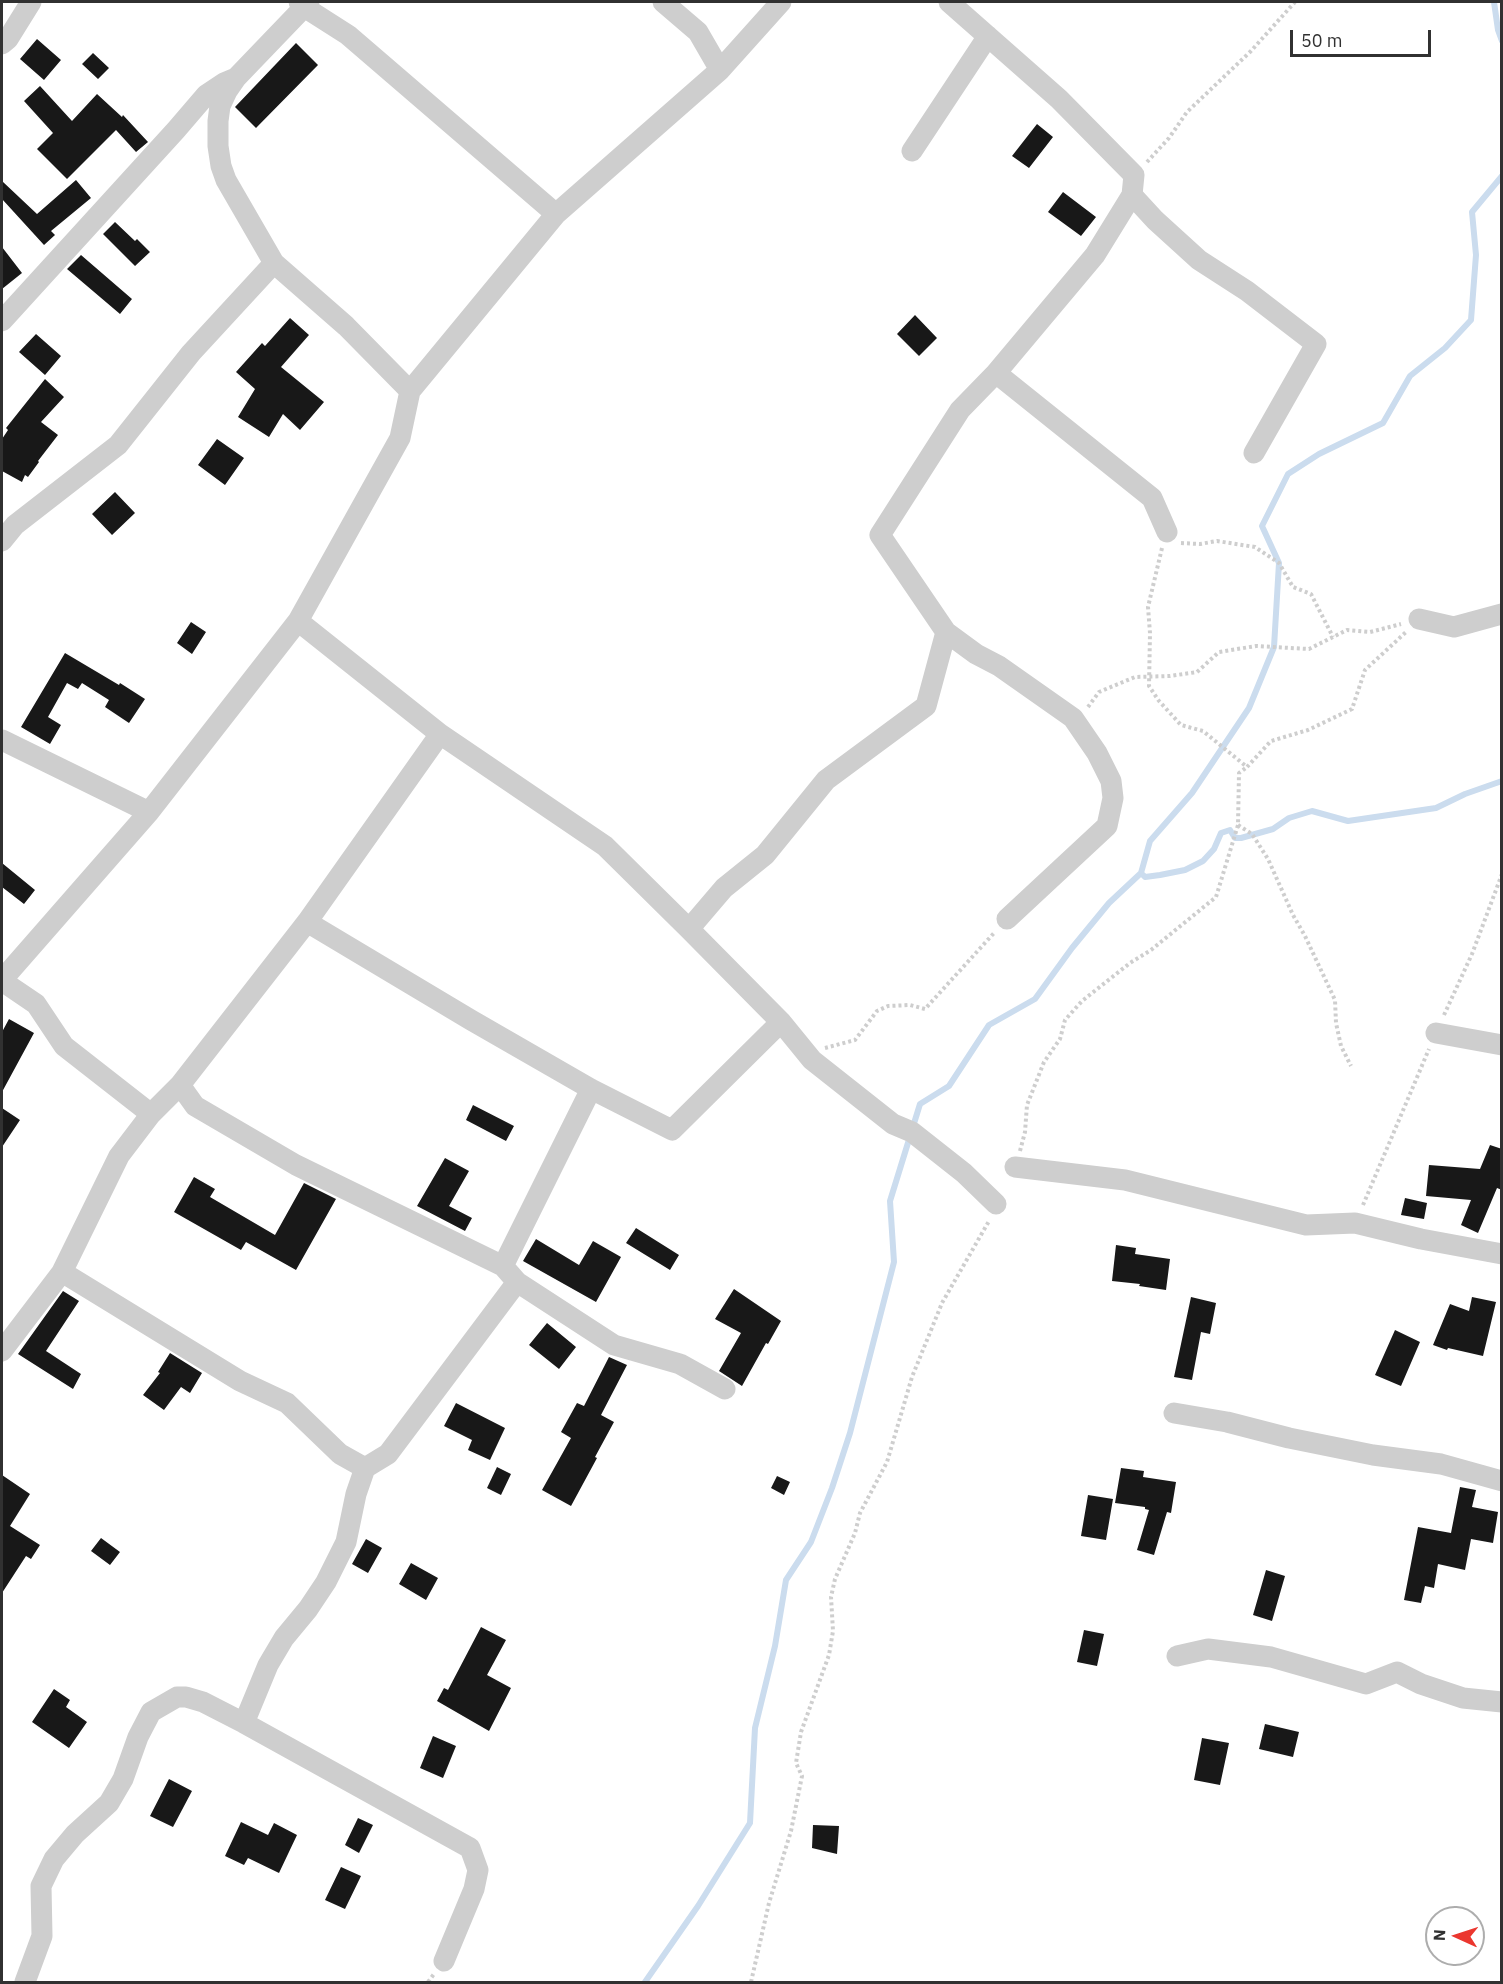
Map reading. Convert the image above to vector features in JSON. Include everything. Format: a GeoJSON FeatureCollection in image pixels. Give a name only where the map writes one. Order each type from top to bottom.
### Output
{"type":"FeatureCollection","features":[{"type":"Feature","properties":{"kind":"street"},"geometry":{"type":"LineString","coordinates":[[2,45],[31,2]]}},
{"type":"Feature","properties":{"kind":"street"},"geometry":{"type":"LineString","coordinates":[[663,2],[698,32],[720,70]]}},
{"type":"Feature","properties":{"kind":"street"},"geometry":{"type":"LineString","coordinates":[[151,1114],[64,1046],[36,1004],[2,981],[148,813],[298,621],[400,438],[410,391],[556,214],[720,70],[781,2]]}},
{"type":"Feature","properties":{"kind":"street"},"geometry":{"type":"LineString","coordinates":[[950,2],[1059,99],[1133,185],[1155,220],[1199,260],[1247,291],[1316,344],[1254,453]]}},
{"type":"Feature","properties":{"kind":"street"},"geometry":{"type":"LineString","coordinates":[[410,391],[346,326],[274,263],[226,180],[218,146],[220,106],[236,78],[304,3],[348,35],[556,214]]}},
{"type":"Feature","properties":{"kind":"street"},"geometry":{"type":"LineString","coordinates":[[912,152],[987,36]]}},
{"type":"Feature","properties":{"kind":"street"},"geometry":{"type":"LineString","coordinates":[[2,321],[206,95],[236,78]]}},
{"type":"Feature","properties":{"kind":"street"},"geometry":{"type":"LineString","coordinates":[[1007,919],[1107,826],[1113,798],[1111,781],[1097,753],[1073,718],[946,632],[880,535],[960,410],[996,373],[1095,255],[1133,185]]}},
{"type":"Feature","properties":{"kind":"street"},"geometry":{"type":"LineString","coordinates":[[2,541],[8,520],[118,445],[191,353],[274,263]]}},
{"type":"Feature","properties":{"kind":"street"},"geometry":{"type":"LineString","coordinates":[[996,373],[1152,498],[1167,532]]}},
{"type":"Feature","properties":{"kind":"street"},"geometry":{"type":"LineString","coordinates":[[1419,619],[1454,627],[1502,614]]}},
{"type":"Feature","properties":{"kind":"street"},"geometry":{"type":"LineString","coordinates":[[298,621],[441,734],[604,846],[781,1022],[812,1060],[893,1125],[912,1132],[956,1166],[996,1204]]}},
{"type":"Feature","properties":{"kind":"street"},"geometry":{"type":"LineString","coordinates":[[689,929],[724,888],[765,855],[826,780],[927,706],[946,632]]}},
{"type":"Feature","properties":{"kind":"street"},"geometry":{"type":"LineString","coordinates":[[2,1351],[62,1272],[119,1156],[151,1114],[180,1085],[307,922],[441,734]]}},
{"type":"Feature","properties":{"kind":"street"},"geometry":{"type":"LineString","coordinates":[[2,740],[148,813]]}},
{"type":"Feature","properties":{"kind":"street"},"geometry":{"type":"LineString","coordinates":[[307,922],[591,1089],[672,1130],[781,1022]]}},
{"type":"Feature","properties":{"kind":"street"},"geometry":{"type":"LineString","coordinates":[[1436,1033],[1502,1045]]}},
{"type":"Feature","properties":{"kind":"street"},"geometry":{"type":"LineString","coordinates":[[180,1085],[195,1106],[296,1165],[503,1266],[517,1282],[614,1345],[680,1364],[725,1389]]}},
{"type":"Feature","properties":{"kind":"street"},"geometry":{"type":"LineString","coordinates":[[503,1266],[591,1089]]}},
{"type":"Feature","properties":{"kind":"street"},"geometry":{"type":"LineString","coordinates":[[1015,1167],[1125,1180],[1306,1225],[1355,1223],[1421,1239],[1502,1254]]}},
{"type":"Feature","properties":{"kind":"street"},"geometry":{"type":"LineString","coordinates":[[62,1272],[240,1381],[287,1404],[340,1454],[365,1468]]}},
{"type":"Feature","properties":{"kind":"street"},"geometry":{"type":"LineString","coordinates":[[244,1724],[268,1665],[284,1638],[308,1609],[326,1582],[346,1542],[356,1494],[365,1468],[388,1454],[517,1282]]}},
{"type":"Feature","properties":{"kind":"street"},"geometry":{"type":"LineString","coordinates":[[1173,1413],[1227,1422],[1288,1438],[1373,1455],[1441,1464],[1502,1481]]}},
{"type":"Feature","properties":{"kind":"street"},"geometry":{"type":"LineString","coordinates":[[1177,1656],[1208,1649],[1270,1656],[1366,1684],[1397,1672],[1421,1684],[1463,1698],[1502,1702]]}},
{"type":"Feature","properties":{"kind":"street"},"geometry":{"type":"LineString","coordinates":[[26,1983],[42,1936],[41,1886],[54,1859],[75,1834],[108,1803],[123,1779],[138,1737],[151,1712],[177,1697],[203,1702],[470,1848],[478,1870],[474,1889],[444,1961]]}},
{"type":"Feature","properties":{"kind":"path"},"geometry":{"type":"LineString","coordinates":[[1133,185],[1186,112],[1251,51],[1295,2]]}},
{"type":"Feature","properties":{"kind":"path"},"geometry":{"type":"LineString","coordinates":[[1247,767],[1203,731],[1181,724],[1159,701],[1149,686],[1148,607],[1167,532],[1183,544],[1217,541],[1255,547],[1279,563],[1293,587],[1311,594],[1333,637]]}},
{"type":"Feature","properties":{"kind":"path"},"geometry":{"type":"LineString","coordinates":[[1073,718],[1088,708],[1099,692],[1135,677],[1197,672],[1219,652],[1256,646],[1309,649],[1347,630],[1370,632],[1419,619]]}},
{"type":"Feature","properties":{"kind":"path"},"geometry":{"type":"LineString","coordinates":[[1015,1167],[1025,1132],[1027,1105],[1044,1062],[1060,1040],[1065,1020],[1082,1001],[1130,963],[1151,950],[1216,897],[1238,825],[1239,773],[1271,741],[1308,730],[1352,709],[1365,670],[1419,619]]}},
{"type":"Feature","properties":{"kind":"path"},"geometry":{"type":"LineString","coordinates":[[1238,825],[1252,834],[1268,859],[1305,936],[1335,1000],[1336,1023],[1341,1046],[1351,1066]]}},
{"type":"Feature","properties":{"kind":"path"},"geometry":{"type":"LineString","coordinates":[[812,1060],[828,1046],[840,1046],[855,1040],[877,1011],[888,1006],[910,1005],[925,1009],[1007,919]]}},
{"type":"Feature","properties":{"kind":"path"},"geometry":{"type":"LineString","coordinates":[[751,1983],[769,1903],[792,1831],[802,1776],[796,1763],[801,1732],[822,1680],[829,1655],[833,1631],[831,1597],[835,1579],[855,1533],[860,1513],[886,1462],[912,1377],[942,1303],[983,1234],[996,1204]]}},
{"type":"Feature","properties":{"kind":"building"},"geometry":{"type":"Polygon","coordinates":[[[37,39],[61,60],[44,80],[20,59],[37,39]]]}},
{"type":"Feature","properties":{"kind":"building"},"geometry":{"type":"Polygon","coordinates":[[[296,43],[318,65],[256,128],[235,107],[296,43]]]}},
{"type":"Feature","properties":{"kind":"building"},"geometry":{"type":"Polygon","coordinates":[[[93,53],[109,68],[98,79],[82,64],[93,53]]]}},
{"type":"Feature","properties":{"kind":"building"},"geometry":{"type":"Polygon","coordinates":[[[40,86],[72,121],[97,94],[122,117],[123,115],[148,142],[136,152],[116,130],[67,179],[37,149],[53,133],[24,101],[40,86]]]}},
{"type":"Feature","properties":{"kind":"building"},"geometry":{"type":"Polygon","coordinates":[[[1037,124],[1053,137],[1029,168],[1012,156],[1037,124]]]}},
{"type":"Feature","properties":{"kind":"building"},"geometry":{"type":"Polygon","coordinates":[[[76,180],[91,198],[51,231],[55,235],[44,245],[2,199],[2,181],[37,214],[76,180]]]}},
{"type":"Feature","properties":{"kind":"building"},"geometry":{"type":"Polygon","coordinates":[[[1063,192],[1096,217],[1081,236],[1048,212],[1063,192]]]}},
{"type":"Feature","properties":{"kind":"building"},"geometry":{"type":"Polygon","coordinates":[[[115,222],[150,252],[135,266],[103,234],[115,222]]]}},
{"type":"Feature","properties":{"kind":"building"},"geometry":{"type":"Polygon","coordinates":[[[2,247],[22,273],[2,289],[2,247]]]}},
{"type":"Feature","properties":{"kind":"building"},"geometry":{"type":"Polygon","coordinates":[[[81,255],[132,299],[120,314],[67,269],[81,255]]]}},
{"type":"Feature","properties":{"kind":"building"},"geometry":{"type":"Polygon","coordinates":[[[915,315],[937,338],[919,356],[897,334],[915,315]]]}},
{"type":"Feature","properties":{"kind":"building"},"geometry":{"type":"Polygon","coordinates":[[[290,318],[309,335],[281,367],[324,402],[300,430],[283,414],[269,437],[238,417],[255,389],[236,372],[262,343],[265,346],[290,318]]]}},
{"type":"Feature","properties":{"kind":"building"},"geometry":{"type":"Polygon","coordinates":[[[36,334],[61,356],[45,375],[19,352],[36,334]]]}},
{"type":"Feature","properties":{"kind":"building"},"geometry":{"type":"Polygon","coordinates":[[[45,379],[64,397],[41,422],[58,435],[28,477],[25,475],[22,482],[2,471],[2,439],[8,430],[6,428],[45,379]]]}},
{"type":"Feature","properties":{"kind":"building"},"geometry":{"type":"Polygon","coordinates":[[[217,439],[244,458],[225,485],[198,465],[217,439]]]}},
{"type":"Feature","properties":{"kind":"building"},"geometry":{"type":"Polygon","coordinates":[[[115,492],[135,513],[112,535],[92,514],[115,492]]]}},
{"type":"Feature","properties":{"kind":"building"},"geometry":{"type":"Polygon","coordinates":[[[191,622],[206,632],[192,654],[177,643],[191,622]]]}},
{"type":"Feature","properties":{"kind":"building"},"geometry":{"type":"Polygon","coordinates":[[[65,653],[145,699],[129,723],[105,707],[109,700],[82,683],[78,689],[67,683],[48,717],[61,725],[50,744],[21,727],[65,653]]]}},
{"type":"Feature","properties":{"kind":"building"},"geometry":{"type":"Polygon","coordinates":[[[2,863],[35,890],[24,904],[2,887],[2,863]]]}},
{"type":"Feature","properties":{"kind":"building"},"geometry":{"type":"Polygon","coordinates":[[[9,1019],[34,1033],[2,1092],[2,1032],[9,1019]]]}},
{"type":"Feature","properties":{"kind":"building"},"geometry":{"type":"Polygon","coordinates":[[[473,1105],[514,1126],[506,1141],[466,1120],[473,1105]]]}},
{"type":"Feature","properties":{"kind":"building"},"geometry":{"type":"Polygon","coordinates":[[[2,1108],[20,1120],[2,1147],[2,1108]]]}},
{"type":"Feature","properties":{"kind":"building"},"geometry":{"type":"Polygon","coordinates":[[[1490,1145],[1502,1149],[1502,1190],[1497,1188],[1478,1233],[1461,1225],[1471,1200],[1426,1196],[1429,1165],[1480,1169],[1490,1145]]]}},
{"type":"Feature","properties":{"kind":"building"},"geometry":{"type":"Polygon","coordinates":[[[445,1158],[469,1171],[449,1206],[472,1218],[465,1231],[417,1206],[445,1158]]]}},
{"type":"Feature","properties":{"kind":"building"},"geometry":{"type":"Polygon","coordinates":[[[194,1177],[215,1189],[210,1197],[275,1235],[304,1183],[336,1199],[296,1270],[246,1242],[241,1250],[174,1212],[194,1177]]]}},
{"type":"Feature","properties":{"kind":"building"},"geometry":{"type":"Polygon","coordinates":[[[1405,1198],[1427,1203],[1424,1219],[1401,1215],[1405,1198]]]}},
{"type":"Feature","properties":{"kind":"building"},"geometry":{"type":"Polygon","coordinates":[[[636,1228],[679,1255],[670,1270],[626,1243],[636,1228]]]}},
{"type":"Feature","properties":{"kind":"building"},"geometry":{"type":"Polygon","coordinates":[[[536,1239],[579,1265],[593,1241],[621,1257],[596,1302],[523,1261],[536,1239]]]}},
{"type":"Feature","properties":{"kind":"building"},"geometry":{"type":"Polygon","coordinates":[[[1116,1245],[1136,1248],[1135,1254],[1170,1259],[1166,1290],[1112,1281],[1116,1245]]]}},
{"type":"Feature","properties":{"kind":"building"},"geometry":{"type":"Polygon","coordinates":[[[734,1289],[781,1321],[742,1386],[719,1371],[741,1333],[715,1319],[734,1289]]]}},
{"type":"Feature","properties":{"kind":"building"},"geometry":{"type":"Polygon","coordinates":[[[63,1291],[79,1301],[46,1351],[81,1374],[73,1389],[18,1354],[63,1291]]]}},
{"type":"Feature","properties":{"kind":"building"},"geometry":{"type":"Polygon","coordinates":[[[1191,1297],[1216,1303],[1210,1334],[1201,1332],[1192,1380],[1174,1377],[1191,1297]]]}},
{"type":"Feature","properties":{"kind":"building"},"geometry":{"type":"Polygon","coordinates":[[[1472,1297],[1496,1302],[1483,1356],[1448,1348],[1447,1350],[1433,1345],[1450,1304],[1469,1311],[1472,1297]]]}},
{"type":"Feature","properties":{"kind":"building"},"geometry":{"type":"Polygon","coordinates":[[[547,1323],[576,1347],[559,1369],[529,1345],[547,1323]]]}},
{"type":"Feature","properties":{"kind":"building"},"geometry":{"type":"Polygon","coordinates":[[[1395,1330],[1420,1342],[1401,1386],[1375,1375],[1395,1330]]]}},
{"type":"Feature","properties":{"kind":"building"},"geometry":{"type":"Polygon","coordinates":[[[170,1353],[202,1373],[190,1393],[181,1387],[164,1410],[143,1395],[160,1373],[158,1372],[170,1353]]]}},
{"type":"Feature","properties":{"kind":"building"},"geometry":{"type":"Polygon","coordinates":[[[609,1357],[627,1365],[601,1415],[614,1422],[571,1506],[542,1490],[571,1438],[561,1432],[577,1403],[584,1406],[609,1357]]]}},
{"type":"Feature","properties":{"kind":"building"},"geometry":{"type":"Polygon","coordinates":[[[456,1403],[505,1428],[490,1460],[468,1450],[472,1440],[444,1426],[456,1403]]]}},
{"type":"Feature","properties":{"kind":"building"},"geometry":{"type":"Polygon","coordinates":[[[497,1467],[511,1474],[501,1495],[487,1488],[497,1467]]]}},
{"type":"Feature","properties":{"kind":"building"},"geometry":{"type":"Polygon","coordinates":[[[1121,1468],[1144,1471],[1143,1477],[1176,1482],[1171,1513],[1167,1512],[1154,1555],[1137,1550],[1149,1510],[1145,1507],[1115,1503],[1121,1468]]]}},
{"type":"Feature","properties":{"kind":"building"},"geometry":{"type":"Polygon","coordinates":[[[2,1475],[30,1494],[10,1526],[40,1545],[31,1559],[26,1556],[2,1593],[2,1475]]]}},
{"type":"Feature","properties":{"kind":"building"},"geometry":{"type":"Polygon","coordinates":[[[777,1476],[790,1482],[784,1495],[771,1488],[777,1476]]]}},
{"type":"Feature","properties":{"kind":"building"},"geometry":{"type":"Polygon","coordinates":[[[1460,1487],[1476,1490],[1472,1507],[1498,1512],[1493,1543],[1471,1539],[1465,1570],[1438,1564],[1434,1588],[1425,1586],[1421,1603],[1404,1600],[1418,1527],[1451,1533],[1460,1487]]]}},
{"type":"Feature","properties":{"kind":"building"},"geometry":{"type":"Polygon","coordinates":[[[1088,1495],[1113,1499],[1106,1540],[1081,1536],[1088,1495]]]}},
{"type":"Feature","properties":{"kind":"building"},"geometry":{"type":"Polygon","coordinates":[[[101,1538],[120,1552],[110,1565],[91,1551],[101,1538]]]}},
{"type":"Feature","properties":{"kind":"building"},"geometry":{"type":"Polygon","coordinates":[[[366,1539],[382,1548],[368,1573],[352,1564],[366,1539]]]}},
{"type":"Feature","properties":{"kind":"building"},"geometry":{"type":"Polygon","coordinates":[[[411,1563],[438,1578],[426,1600],[399,1584],[411,1563]]]}},
{"type":"Feature","properties":{"kind":"building"},"geometry":{"type":"Polygon","coordinates":[[[1266,1570],[1285,1576],[1272,1621],[1253,1615],[1266,1570]]]}},
{"type":"Feature","properties":{"kind":"building"},"geometry":{"type":"Polygon","coordinates":[[[481,1627],[506,1640],[487,1675],[511,1688],[489,1731],[437,1701],[444,1688],[448,1690],[481,1627]]]}},
{"type":"Feature","properties":{"kind":"building"},"geometry":{"type":"Polygon","coordinates":[[[1084,1630],[1104,1634],[1097,1666],[1077,1662],[1084,1630]]]}},
{"type":"Feature","properties":{"kind":"building"},"geometry":{"type":"Polygon","coordinates":[[[54,1689],[70,1700],[66,1707],[87,1722],[69,1748],[32,1722],[54,1689]]]}},
{"type":"Feature","properties":{"kind":"building"},"geometry":{"type":"Polygon","coordinates":[[[1265,1724],[1299,1732],[1293,1757],[1259,1749],[1265,1724]]]}},
{"type":"Feature","properties":{"kind":"building"},"geometry":{"type":"Polygon","coordinates":[[[433,1736],[456,1746],[443,1778],[420,1768],[433,1736]]]}},
{"type":"Feature","properties":{"kind":"building"},"geometry":{"type":"Polygon","coordinates":[[[1202,1738],[1229,1743],[1220,1785],[1194,1780],[1202,1738]]]}},
{"type":"Feature","properties":{"kind":"building"},"geometry":{"type":"Polygon","coordinates":[[[169,1779],[192,1791],[173,1827],[150,1816],[169,1779]]]}},
{"type":"Feature","properties":{"kind":"building"},"geometry":{"type":"Polygon","coordinates":[[[358,1818],[373,1825],[359,1853],[345,1845],[358,1818]]]}},
{"type":"Feature","properties":{"kind":"building"},"geometry":{"type":"Polygon","coordinates":[[[241,1822],[268,1835],[274,1823],[297,1835],[279,1873],[248,1858],[244,1865],[225,1856],[241,1822]]]}},
{"type":"Feature","properties":{"kind":"building"},"geometry":{"type":"Polygon","coordinates":[[[813,1825],[839,1826],[837,1854],[812,1848],[813,1825]]]}},
{"type":"Feature","properties":{"kind":"building"},"geometry":{"type":"Polygon","coordinates":[[[341,1867],[361,1876],[345,1909],[325,1900],[341,1867]]]}},
{"type":"Feature","properties":{"kind":"waterway"},"geometry":{"type":"LineString","coordinates":[[1494,2],[1502,41]]}},
{"type":"Feature","properties":{"kind":"waterway"},"geometry":{"type":"LineString","coordinates":[[645,1982],[698,1906],[750,1823],[755,1728],[775,1646],[786,1580],[811,1542],[850,1433],[894,1262],[890,1201],[920,1104],[949,1086],[989,1025],[1035,999],[1072,948],[1109,903],[1141,873],[1150,841],[1192,793],[1249,708],[1274,647],[1279,563],[1262,526],[1288,474],[1319,454],[1383,423],[1410,376],[1445,348],[1471,320],[1476,255],[1472,212],[1502,176]]}},
{"type":"Feature","properties":{"kind":"waterway"},"geometry":{"type":"LineString","coordinates":[[1141,873],[1145,877],[1185,870],[1203,861],[1214,849],[1221,833],[1230,830],[1235,838],[1241,838],[1273,829],[1289,818],[1312,811],[1348,821],[1436,808],[1465,794],[1502,781]]}}]}
